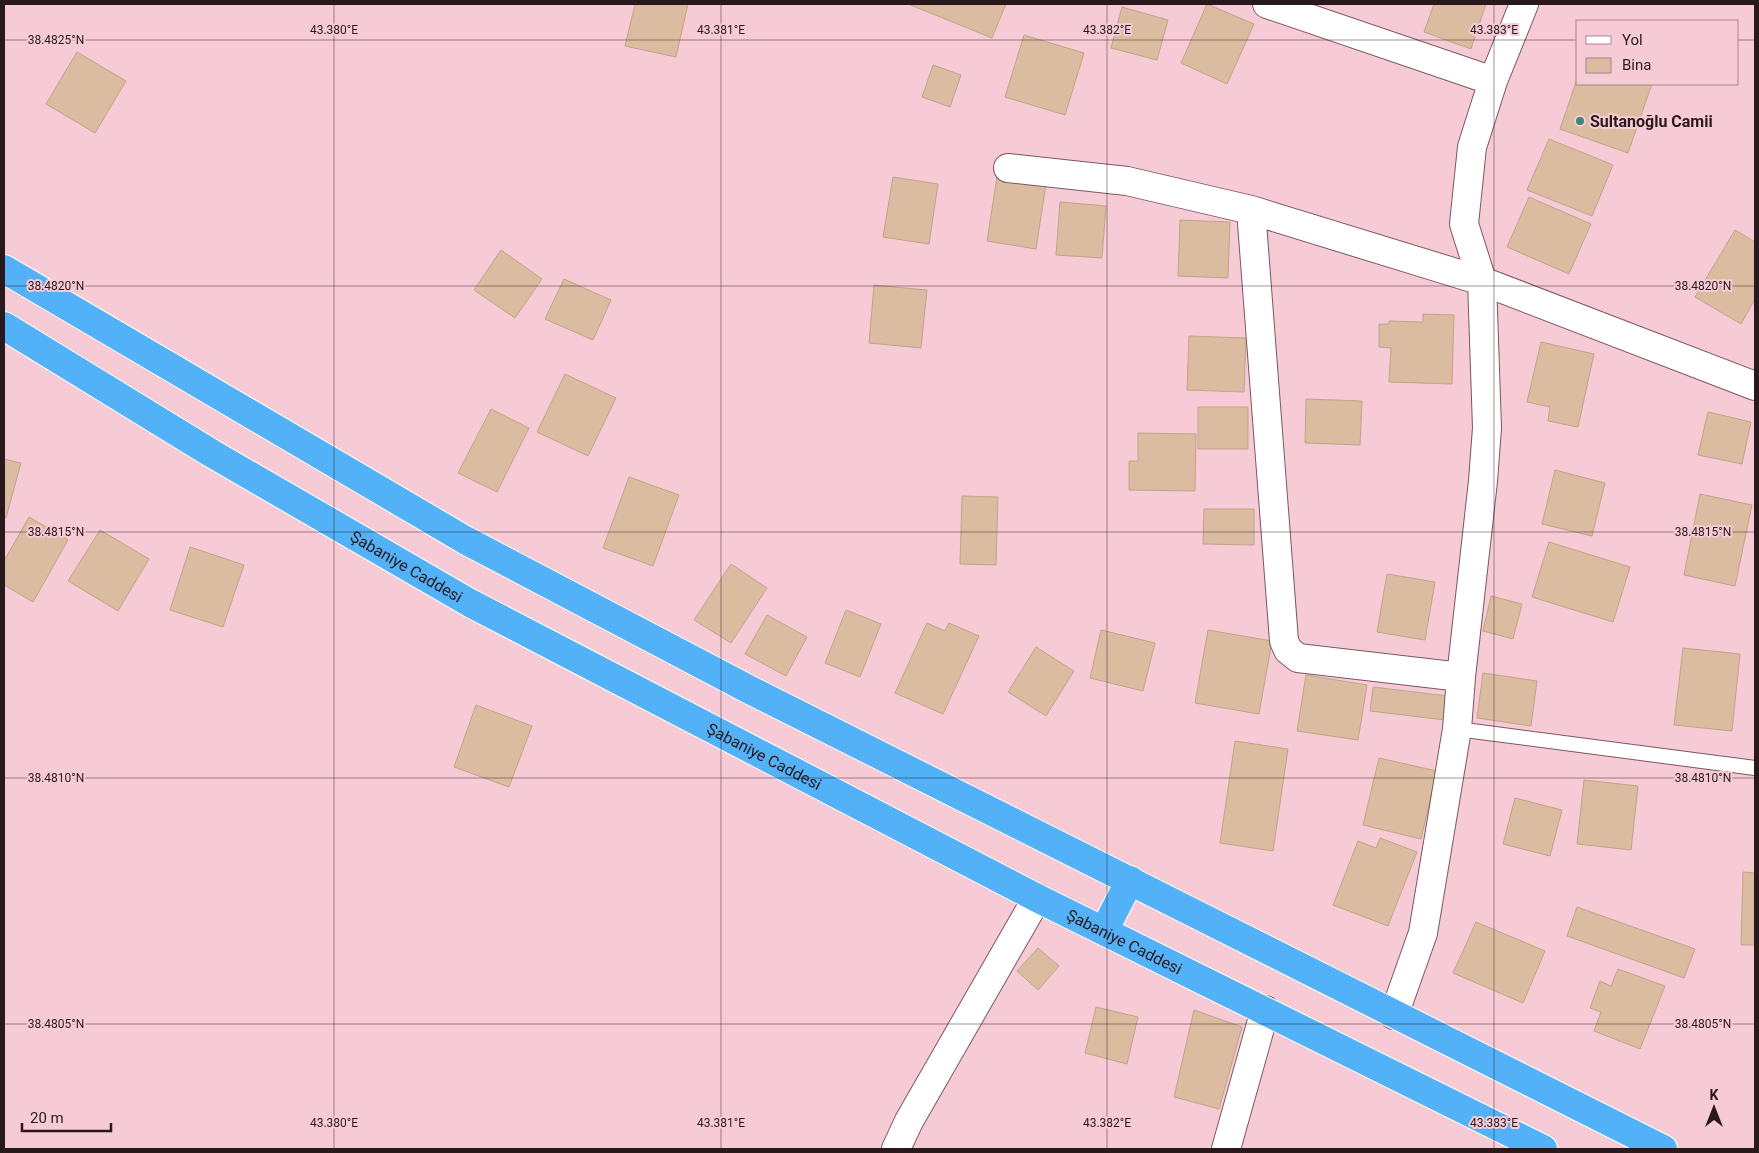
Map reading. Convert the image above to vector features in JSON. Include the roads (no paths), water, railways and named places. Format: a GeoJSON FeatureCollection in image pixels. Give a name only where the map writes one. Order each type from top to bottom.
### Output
{"type":"FeatureCollection","features":[{"type":"Feature","properties":{"kind":"highway"},"geometry":{"type":"LineString","coordinates":[[4,269],[465,540],[750,690],[1664,1149]]}},
{"type":"Feature","properties":{"kind":"highway","name":"Şabaniye Caddesi"},"geometry":{"type":"LineString","coordinates":[[4,326],[211,453],[470,603],[1037,898],[1544,1149]]}},
{"type":"Feature","properties":{"kind":"highway"},"geometry":{"type":"LineString","coordinates":[[1104,931],[1130,880]]}},
{"type":"Feature","properties":{"kind":"street"},"geometry":{"type":"LineString","coordinates":[[1267,4],[1493,81]]}},
{"type":"Feature","properties":{"kind":"street"},"geometry":{"type":"LineString","coordinates":[[1394,1015],[1423,933],[1458,729],[1460,677],[1487,428],[1482,281],[1464,224],[1472,147],[1493,81],[1524,4]]}},
{"type":"Feature","properties":{"kind":"street"},"geometry":{"type":"LineString","coordinates":[[1008,168],[1127,181],[1251,210],[1482,281],[1755,386]]}},
{"type":"Feature","properties":{"kind":"street"},"geometry":{"type":"LineString","coordinates":[[1251,210],[1284,640],[1288,650],[1298,658],[1460,677]]}},
{"type":"Feature","properties":{"kind":"street"},"geometry":{"type":"LineString","coordinates":[[896,1149],[914,1112],[1037,898]]}},
{"type":"Feature","properties":{"kind":"street"},"geometry":{"type":"LineString","coordinates":[[1226,1149],[1265,1010]]}},
{"type":"Feature","properties":{"kind":"lane"},"geometry":{"type":"LineString","coordinates":[[1458,729],[1755,768]]}},
{"type":"Feature","properties":{"kind":"place","name":"Sultanoğlu Camii"},"geometry":{"type":"Point","coordinates":[1580,121]}}]}
